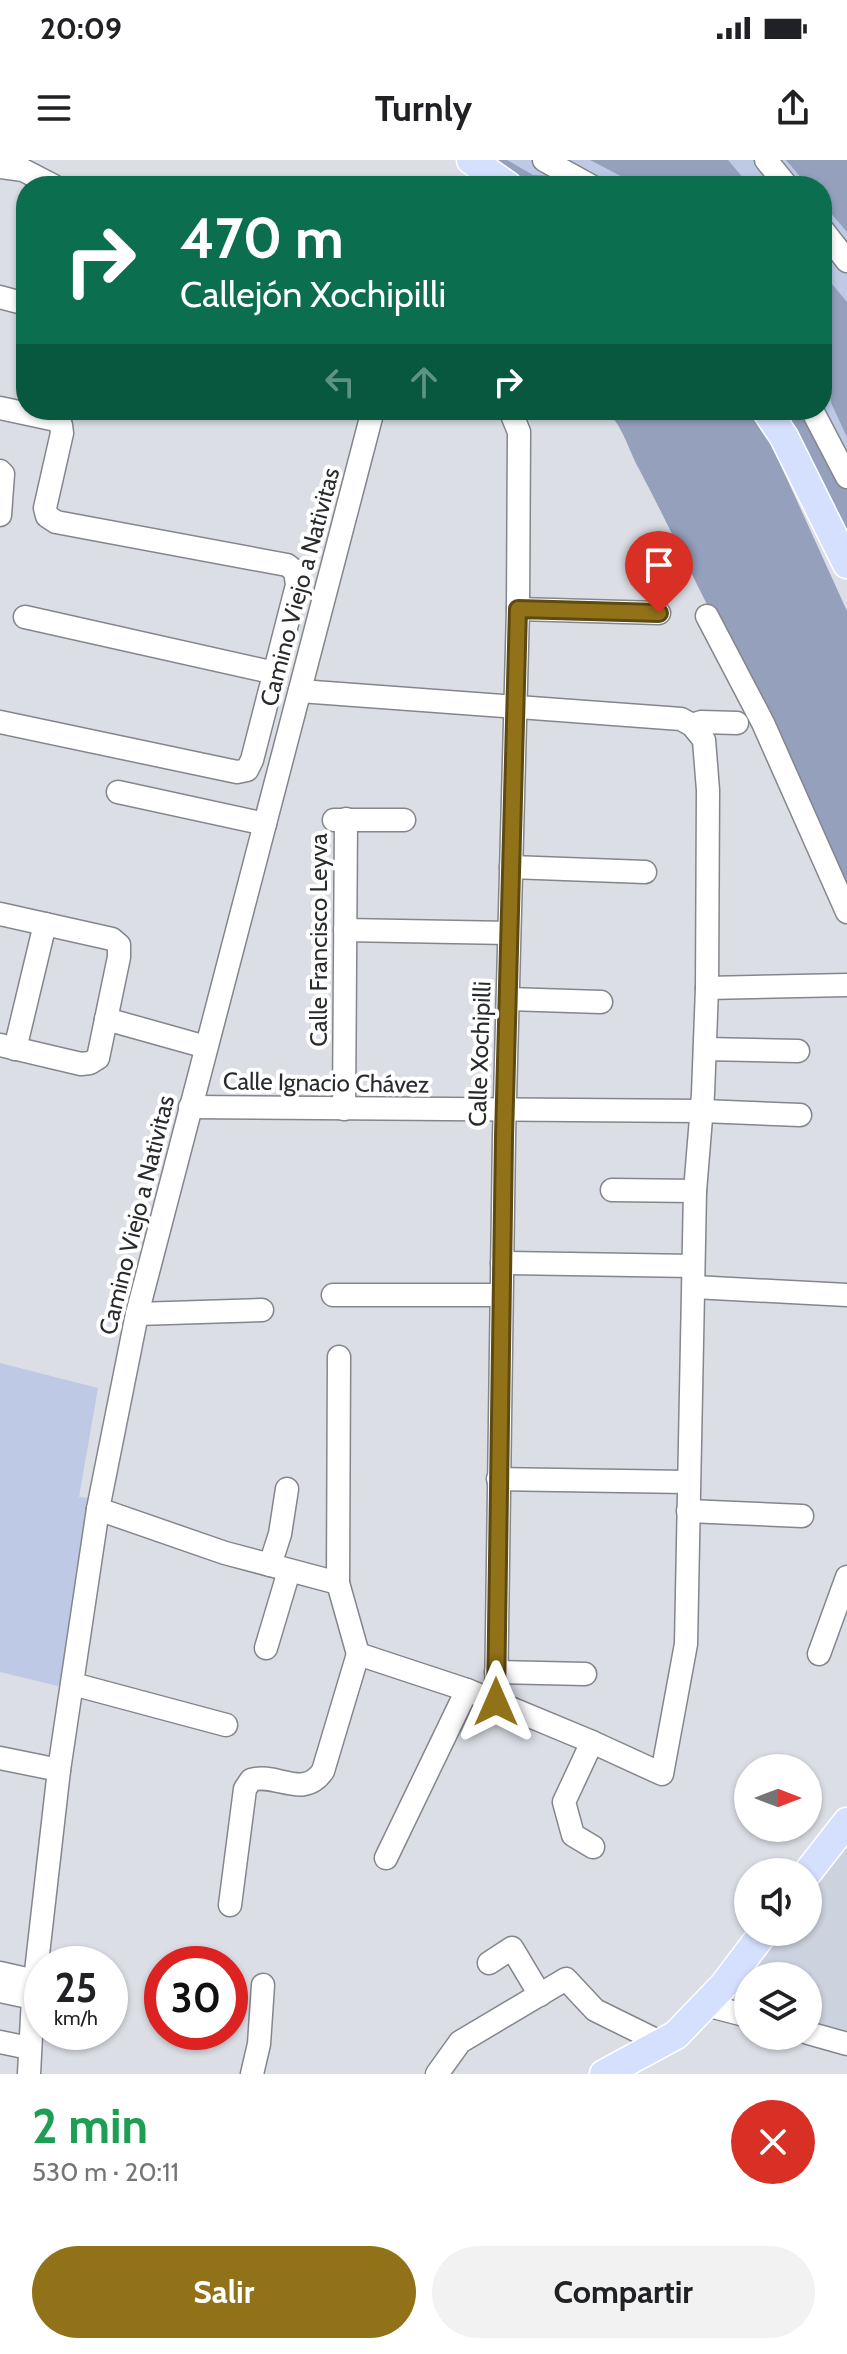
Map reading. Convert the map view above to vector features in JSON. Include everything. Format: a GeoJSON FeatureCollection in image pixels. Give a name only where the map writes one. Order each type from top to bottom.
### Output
{"type":"FeatureCollection","features":[{"type":"Feature","properties":{"kind":"main road"},"geometry":{"type":"LineString","coordinates":[[471,160],[494,176]]}},
{"type":"Feature","properties":{"kind":"main road"},"geometry":{"type":"LineString","coordinates":[[773,420],[847,564]]}},
{"type":"Feature","properties":{"kind":"main road"},"geometry":{"type":"LineString","coordinates":[[819,1858],[847,1822]]}},
{"type":"Feature","properties":{"kind":"main road"},"geometry":{"type":"LineString","coordinates":[[608,2073],[676,2035],[706,2005],[753,1946]]}},
{"type":"Feature","properties":{"kind":"street"},"geometry":{"type":"LineString","coordinates":[[544,160],[573,176]]}},
{"type":"Feature","properties":{"kind":"street"},"geometry":{"type":"LineString","coordinates":[[766,160],[779,176]]}},
{"type":"Feature","properties":{"kind":"street"},"geometry":{"type":"LineString","coordinates":[[0,167],[23,170],[35,176]]}},
{"type":"Feature","properties":{"kind":"street"},"geometry":{"type":"LineString","coordinates":[[832,242],[847,261]]}},
{"type":"Feature","properties":{"kind":"street"},"geometry":{"type":"LineString","coordinates":[[0,722],[237,772],[247,770],[297,585],[295,571],[287,565],[56,522],[47,516],[45,508],[62,433],[61,425],[56,420]]}},
{"type":"Feature","properties":{"kind":"street","name":"Camino Viejo a Nativitas"},"geometry":{"type":"LineString","coordinates":[[39,1946],[59,1770],[98,1509],[137,1314],[370,420]]}},
{"type":"Feature","properties":{"kind":"street","name":"Calle Xochipilli"},"geometry":{"type":"LineString","coordinates":[[496,1702],[501,1295],[518,609],[519,432],[514,420]]}},
{"type":"Feature","properties":{"kind":"street"},"geometry":{"type":"LineString","coordinates":[[817,420],[847,477]]}},
{"type":"Feature","properties":{"kind":"street"},"geometry":{"type":"LineString","coordinates":[[0,471],[3,482],[0,515]]}},
{"type":"Feature","properties":{"kind":"street"},"geometry":{"type":"LineString","coordinates":[[518,609],[659,613]]}},
{"type":"Feature","properties":{"kind":"street"},"geometry":{"type":"LineString","coordinates":[[707,616],[763,723],[847,912]]}},
{"type":"Feature","properties":{"kind":"street"},"geometry":{"type":"LineString","coordinates":[[25,617],[275,673]]}},
{"type":"Feature","properties":{"kind":"street"},"geometry":{"type":"LineString","coordinates":[[300,691],[681,719],[698,733]]}},
{"type":"Feature","properties":{"kind":"street"},"geometry":{"type":"LineString","coordinates":[[358,1654],[467,1690],[662,1774],[686,1644],[695,1191],[707,988],[708,790],[698,733],[701,722],[737,723]]}},
{"type":"Feature","properties":{"kind":"street"},"geometry":{"type":"LineString","coordinates":[[118,792],[265,824]]}},
{"type":"Feature","properties":{"kind":"street","name":"Calle Francisco Leyva"},"geometry":{"type":"LineString","coordinates":[[344,1109],[345,930],[340,819],[404,820]]}},
{"type":"Feature","properties":{"kind":"street"},"geometry":{"type":"LineString","coordinates":[[511,867],[645,872]]}},
{"type":"Feature","properties":{"kind":"street"},"geometry":{"type":"LineString","coordinates":[[0,914],[45,924],[112,939],[119,945],[98,1058],[90,1063],[81,1064],[7,1047],[45,924]]}},
{"type":"Feature","properties":{"kind":"street"},"geometry":{"type":"LineString","coordinates":[[345,930],[509,933]]}},
{"type":"Feature","properties":{"kind":"street"},"geometry":{"type":"LineString","coordinates":[[707,988],[847,985]]}},
{"type":"Feature","properties":{"kind":"street"},"geometry":{"type":"LineString","coordinates":[[508,999],[601,1002]]}},
{"type":"Feature","properties":{"kind":"street"},"geometry":{"type":"LineString","coordinates":[[106,1019],[206,1047]]}},
{"type":"Feature","properties":{"kind":"street"},"geometry":{"type":"LineString","coordinates":[[705,1049],[798,1051]]}},
{"type":"Feature","properties":{"kind":"street","name":"Calle Ignacio Chávez"},"geometry":{"type":"LineString","coordinates":[[190,1107],[702,1111],[800,1115]]}},
{"type":"Feature","properties":{"kind":"street"},"geometry":{"type":"LineString","coordinates":[[612,1190],[695,1191]]}},
{"type":"Feature","properties":{"kind":"street"},"geometry":{"type":"LineString","coordinates":[[502,1263],[693,1276],[847,1295]]}},
{"type":"Feature","properties":{"kind":"street"},"geometry":{"type":"LineString","coordinates":[[333,1295],[501,1295]]}},
{"type":"Feature","properties":{"kind":"street"},"geometry":{"type":"LineString","coordinates":[[137,1314],[262,1310]]}},
{"type":"Feature","properties":{"kind":"street"},"geometry":{"type":"LineString","coordinates":[[230,1905],[245,1789],[251,1780],[258,1778],[303,1785],[316,1781],[323,1771],[358,1654],[338,1583],[339,1357]]}},
{"type":"Feature","properties":{"kind":"street"},"geometry":{"type":"LineString","coordinates":[[498,1479],[688,1482]]}},
{"type":"Feature","properties":{"kind":"street"},"geometry":{"type":"LineString","coordinates":[[266,1648],[280,1568],[280,1534],[287,1489]]}},
{"type":"Feature","properties":{"kind":"street"},"geometry":{"type":"LineString","coordinates":[[98,1509],[280,1568],[338,1583]]}},
{"type":"Feature","properties":{"kind":"street"},"geometry":{"type":"LineString","coordinates":[[688,1511],[802,1516]]}},
{"type":"Feature","properties":{"kind":"street"},"geometry":{"type":"LineString","coordinates":[[819,1654],[847,1577]]}},
{"type":"Feature","properties":{"kind":"street"},"geometry":{"type":"LineString","coordinates":[[496,1672],[585,1674]]}},
{"type":"Feature","properties":{"kind":"street"},"geometry":{"type":"LineString","coordinates":[[73,1684],[226,1725]]}},
{"type":"Feature","properties":{"kind":"street"},"geometry":{"type":"LineString","coordinates":[[386,1858],[467,1690]]}},
{"type":"Feature","properties":{"kind":"street"},"geometry":{"type":"LineString","coordinates":[[592,1742],[564,1802],[573,1835],[593,1847]]}},
{"type":"Feature","properties":{"kind":"street"},"geometry":{"type":"LineString","coordinates":[[0,1758],[59,1770]]}},
{"type":"Feature","properties":{"kind":"street"},"geometry":{"type":"LineString","coordinates":[[489,1963],[512,1948],[540,1995]]}},
{"type":"Feature","properties":{"kind":"street"},"geometry":{"type":"LineString","coordinates":[[0,1973],[24,1984]]}},
{"type":"Feature","properties":{"kind":"street"},"geometry":{"type":"LineString","coordinates":[[437,2074],[460,2042],[566,1979],[595,2010],[662,2043]]}},
{"type":"Feature","properties":{"kind":"street"},"geometry":{"type":"LineString","coordinates":[[252,2074],[259,2044],[263,1985]]}},
{"type":"Feature","properties":{"kind":"street"},"geometry":{"type":"LineString","coordinates":[[0,1991],[24,1990]]}},
{"type":"Feature","properties":{"kind":"street"},"geometry":{"type":"LineString","coordinates":[[706,2005],[734,2012]]}},
{"type":"Feature","properties":{"kind":"street"},"geometry":{"type":"LineString","coordinates":[[822,2037],[847,2044]]}},
{"type":"Feature","properties":{"kind":"street"},"geometry":{"type":"LineString","coordinates":[[0,2042],[24,2047]]}},
{"type":"Feature","properties":{"kind":"street","name":"Camino Viejo a Nativitas"},"geometry":{"type":"LineString","coordinates":[[29,2050],[29,2074]]}},
{"type":"Feature","properties":{"kind":"shaded area"},"geometry":{"type":"Polygon","coordinates":[[[483,160],[507,160],[533,175],[557,176],[509,176],[483,160]]]}},
{"type":"Feature","properties":{"kind":"shaded area"},"geometry":{"type":"Polygon","coordinates":[[[492,160],[847,160],[847,544],[824,420],[832,420],[832,176],[516,176],[492,160]]]}},
{"type":"Feature","properties":{"kind":"shaded area"},"geometry":{"type":"Polygon","coordinates":[[[590,160],[728,160],[742,176],[621,176],[590,160]]]}},
{"type":"Feature","properties":{"kind":"shaded area"},"geometry":{"type":"Polygon","coordinates":[[[786,160],[847,160],[847,232],[832,215],[832,176],[800,176],[786,160]]]}},
{"type":"Feature","properties":{"kind":"shaded area"},"geometry":{"type":"Polygon","coordinates":[[[832,284],[847,302],[847,437],[832,405],[832,284]]]}},
{"type":"Feature","properties":{"kind":"shaded area"},"geometry":{"type":"Polygon","coordinates":[[[615,420],[760,420],[847,611],[847,893],[745,665],[738,662],[725,638],[615,420]]]}},
{"type":"Feature","properties":{"kind":"shaded area"},"geometry":{"type":"Polygon","coordinates":[[[783,420],[812,420],[847,490],[847,560],[783,420]]]}},
{"type":"Feature","properties":{"kind":"shaded area"},"geometry":{"type":"Polygon","coordinates":[[[0,1363],[98,1388],[79,1497],[89,1498],[62,1687],[0,1672],[0,1363]]]}},
{"type":"Feature","properties":{"kind":"shaded area"},"geometry":{"type":"Polygon","coordinates":[[[847,1832],[847,2036],[822,2028],[822,1962],[755,1962],[766,1946],[822,1946],[822,1867],[847,1832]]]}},
{"type":"Feature","properties":{"kind":"route"},"geometry":{"type":"LineString","coordinates":[[496,1702],[504,1137],[518,609],[659,613]]}}]}
